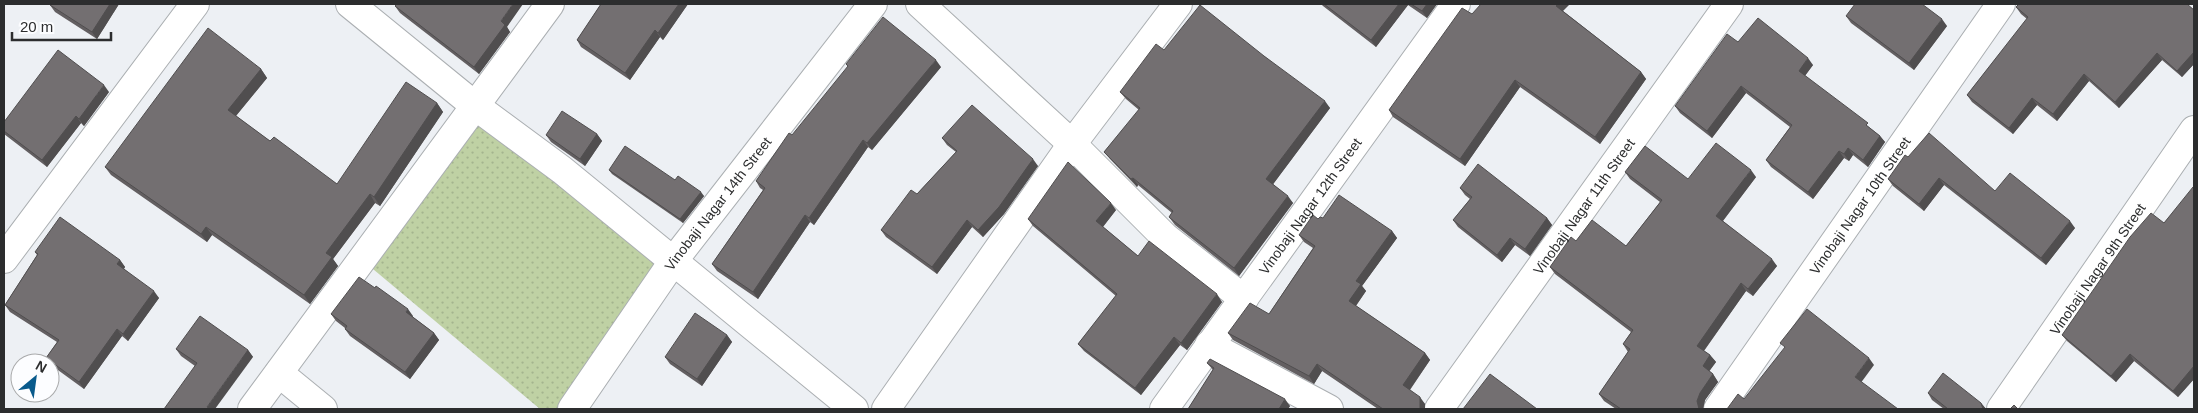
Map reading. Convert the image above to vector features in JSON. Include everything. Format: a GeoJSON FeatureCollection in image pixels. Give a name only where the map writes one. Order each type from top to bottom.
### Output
{"type":"FeatureCollection","features":[{"type":"Feature","properties":{"kind":"street"},"geometry":{"type":"LineString","coordinates":[[4,260],[195,4]]}},
{"type":"Feature","properties":{"kind":"street"},"geometry":{"type":"LineString","coordinates":[[350,4],[474,105],[562,170],[854,409]]}},
{"type":"Feature","properties":{"kind":"street"},"geometry":{"type":"LineString","coordinates":[[252,409],[550,4]]}},
{"type":"Feature","properties":{"kind":"street","name":"Vinobaji Nagar 14th Street"},"geometry":{"type":"LineString","coordinates":[[572,409],[674,260],[873,4]]}},
{"type":"Feature","properties":{"kind":"street"},"geometry":{"type":"LineString","coordinates":[[920,4],[1072,144],[1165,237],[1244,299]]}},
{"type":"Feature","properties":{"kind":"street"},"geometry":{"type":"LineString","coordinates":[[886,409],[1072,144],[1178,4]]}},
{"type":"Feature","properties":{"kind":"street","name":"Vinobaji Nagar 12th Street"},"geometry":{"type":"LineString","coordinates":[[1164,409],[1456,4]]}},
{"type":"Feature","properties":{"kind":"street","name":"Vinobaji Nagar 11th Street"},"geometry":{"type":"LineString","coordinates":[[1439,409],[1730,4]]}},
{"type":"Feature","properties":{"kind":"street","name":"Vinobaji Nagar 10th Street"},"geometry":{"type":"LineString","coordinates":[[1718,409],[2001,4]]}},
{"type":"Feature","properties":{"kind":"street","name":"Vinobaji Nagar 9th Street"},"geometry":{"type":"LineString","coordinates":[[2001,409],[2194,130]]}},
{"type":"Feature","properties":{"kind":"street"},"geometry":{"type":"LineString","coordinates":[[1209,346],[1329,409]]}},
{"type":"Feature","properties":{"kind":"street"},"geometry":{"type":"LineString","coordinates":[[279,373],[323,409]]}},
{"type":"Feature","properties":{"kind":"green space"},"geometry":{"type":"Polygon","coordinates":[[[474,105],[674,260],[572,409],[540,409],[361,259],[474,105]]]}},
{"type":"Feature","properties":{"kind":"building"},"geometry":{"type":"Polygon","coordinates":[[[50,4],[110,4],[92,32],[50,4]]]}},
{"type":"Feature","properties":{"kind":"building"},"geometry":{"type":"Polygon","coordinates":[[[397,4],[513,4],[501,21],[505,25],[474,67],[395,6],[397,4]]]}},
{"type":"Feature","properties":{"kind":"building"},"geometry":{"type":"Polygon","coordinates":[[[601,4],[679,4],[658,33],[655,30],[625,73],[577,40],[601,4]]]}},
{"type":"Feature","properties":{"kind":"building"},"geometry":{"type":"Polygon","coordinates":[[[1324,4],[1399,4],[1371,40],[1324,4]]]}},
{"type":"Feature","properties":{"kind":"building"},"geometry":{"type":"Polygon","coordinates":[[[1411,4],[1427,4],[1422,11],[1411,4]]]}},
{"type":"Feature","properties":{"kind":"building"},"geometry":{"type":"Polygon","coordinates":[[[1481,4],[1558,4],[1556,6],[1641,72],[1595,137],[1515,80],[1460,159],[1389,110],[1462,8],[1472,14],[1481,4]]]}},
{"type":"Feature","properties":{"kind":"building"},"geometry":{"type":"Polygon","coordinates":[[[1855,4],[1922,4],[1942,19],[1909,63],[1846,16],[1855,4]]]}},
{"type":"Feature","properties":{"kind":"building"},"geometry":{"type":"Polygon","coordinates":[[[2019,4],[2187,4],[2194,10],[2194,52],[2177,71],[2157,53],[2115,102],[2084,74],[2053,114],[2032,98],[2009,128],[1967,95],[2028,17],[2016,7],[2019,4]]]}},
{"type":"Feature","properties":{"kind":"building"},"geometry":{"type":"Polygon","coordinates":[[[1200,5],[1325,101],[1266,179],[1288,196],[1234,268],[1170,218],[1173,211],[1133,178],[1131,179],[1104,152],[1140,108],[1120,92],[1156,44],[1164,50],[1200,5]]]}},
{"type":"Feature","properties":{"kind":"building"},"geometry":{"type":"Polygon","coordinates":[[[883,17],[936,60],[867,143],[863,140],[809,218],[805,215],[753,292],[712,264],[765,188],[756,181],[789,133],[792,135],[848,66],[846,64],[883,17]]]}},
{"type":"Feature","properties":{"kind":"building"},"geometry":{"type":"Polygon","coordinates":[[[1758,18],[1808,58],[1799,71],[1868,123],[1866,125],[1880,136],[1863,160],[1848,148],[1844,154],[1839,151],[1808,192],[1766,160],[1792,125],[1741,86],[1707,131],[1675,106],[1727,34],[1738,42],[1758,18]]]}},
{"type":"Feature","properties":{"kind":"building"},"geometry":{"type":"Polygon","coordinates":[[[208,28],[261,69],[228,110],[270,141],[274,137],[337,184],[406,82],[437,103],[374,197],[370,194],[326,253],[332,257],[304,295],[206,227],[201,234],[105,167],[208,28]]]}},
{"type":"Feature","properties":{"kind":"building"},"geometry":{"type":"Polygon","coordinates":[[[58,50],[104,85],[79,119],[76,116],[42,160],[4,131],[4,122],[58,50]]]}},
{"type":"Feature","properties":{"kind":"building"},"geometry":{"type":"Polygon","coordinates":[[[972,105],[1033,159],[999,207],[978,230],[967,220],[932,267],[881,230],[911,190],[917,194],[957,151],[942,138],[972,105]]]}},
{"type":"Feature","properties":{"kind":"building"},"geometry":{"type":"Polygon","coordinates":[[[562,111],[597,134],[580,159],[546,135],[562,111]]]}},
{"type":"Feature","properties":{"kind":"building"},"geometry":{"type":"Polygon","coordinates":[[[1929,133],[1995,191],[2010,173],[2070,221],[2041,258],[1939,178],[1919,204],[1888,179],[1905,155],[1908,157],[1929,133]]]}},
{"type":"Feature","properties":{"kind":"building"},"geometry":{"type":"Polygon","coordinates":[[[1716,143],[1751,170],[1716,216],[1772,259],[1748,289],[1741,283],[1697,346],[1710,355],[1703,366],[1713,374],[1700,393],[1697,401],[1699,409],[1621,409],[1599,394],[1630,349],[1623,344],[1633,330],[1550,267],[1571,237],[1576,241],[1592,220],[1626,246],[1662,200],[1625,172],[1645,146],[1688,179],[1716,143]]]}},
{"type":"Feature","properties":{"kind":"building"},"geometry":{"type":"Polygon","coordinates":[[[625,146],[675,180],[678,176],[701,192],[680,219],[609,170],[625,146]]]}},
{"type":"Feature","properties":{"kind":"building"},"geometry":{"type":"Polygon","coordinates":[[[1068,162],[1111,203],[1096,221],[1138,256],[1149,241],[1217,294],[1181,343],[1174,337],[1135,388],[1078,344],[1117,294],[1028,219],[1068,162]]]}},
{"type":"Feature","properties":{"kind":"building"},"geometry":{"type":"Polygon","coordinates":[[[1478,164],[1547,218],[1525,249],[1510,238],[1497,255],[1453,220],[1472,197],[1460,188],[1478,164]]]}},
{"type":"Feature","properties":{"kind":"building"},"geometry":{"type":"Polygon","coordinates":[[[2193,187],[2194,366],[2173,391],[2130,354],[2111,376],[2062,335],[2130,237],[2151,213],[2164,223],[2193,187]]]}},
{"type":"Feature","properties":{"kind":"building"},"geometry":{"type":"Polygon","coordinates":[[[1339,195],[1392,231],[1356,281],[1361,284],[1349,301],[1425,353],[1403,385],[1420,397],[1421,409],[1383,409],[1317,364],[1309,376],[1228,333],[1250,303],[1269,314],[1315,246],[1299,235],[1313,215],[1318,219],[1320,217],[1323,218],[1339,195]]]}},
{"type":"Feature","properties":{"kind":"building"},"geometry":{"type":"Polygon","coordinates":[[[60,217],[120,260],[117,264],[154,291],[123,334],[117,329],[79,382],[60,368],[60,353],[50,353],[59,340],[5,305],[38,254],[35,252],[60,217]]]}},
{"type":"Feature","properties":{"kind":"building"},"geometry":{"type":"Polygon","coordinates":[[[359,277],[375,288],[376,286],[408,309],[406,312],[434,333],[405,372],[345,329],[347,326],[331,314],[359,277]]]}},
{"type":"Feature","properties":{"kind":"building"},"geometry":{"type":"Polygon","coordinates":[[[1807,309],[1869,358],[1855,377],[1898,409],[1727,409],[1738,394],[1744,399],[1785,347],[1780,343],[1807,309]]]}},
{"type":"Feature","properties":{"kind":"building"},"geometry":{"type":"Polygon","coordinates":[[[695,313],[727,335],[697,379],[665,357],[695,313]]]}},
{"type":"Feature","properties":{"kind":"building"},"geometry":{"type":"Polygon","coordinates":[[[200,316],[248,350],[207,407],[210,409],[164,409],[197,363],[176,349],[200,316]]]}},
{"type":"Feature","properties":{"kind":"building"},"geometry":{"type":"Polygon","coordinates":[[[1210,359],[1285,399],[1279,409],[1188,409],[1214,368],[1207,363],[1210,359]]]}},
{"type":"Feature","properties":{"kind":"building"},"geometry":{"type":"Polygon","coordinates":[[[1943,373],[1981,403],[1983,409],[1948,409],[1928,393],[1943,373]]]}},
{"type":"Feature","properties":{"kind":"building"},"geometry":{"type":"Polygon","coordinates":[[[1490,374],[1537,409],[1463,409],[1490,374]]]}},
{"type":"Feature","properties":{"kind":"building"},"geometry":{"type":"Polygon","coordinates":[[[2014,405],[2018,409],[2010,409],[2014,405]]]}}]}
